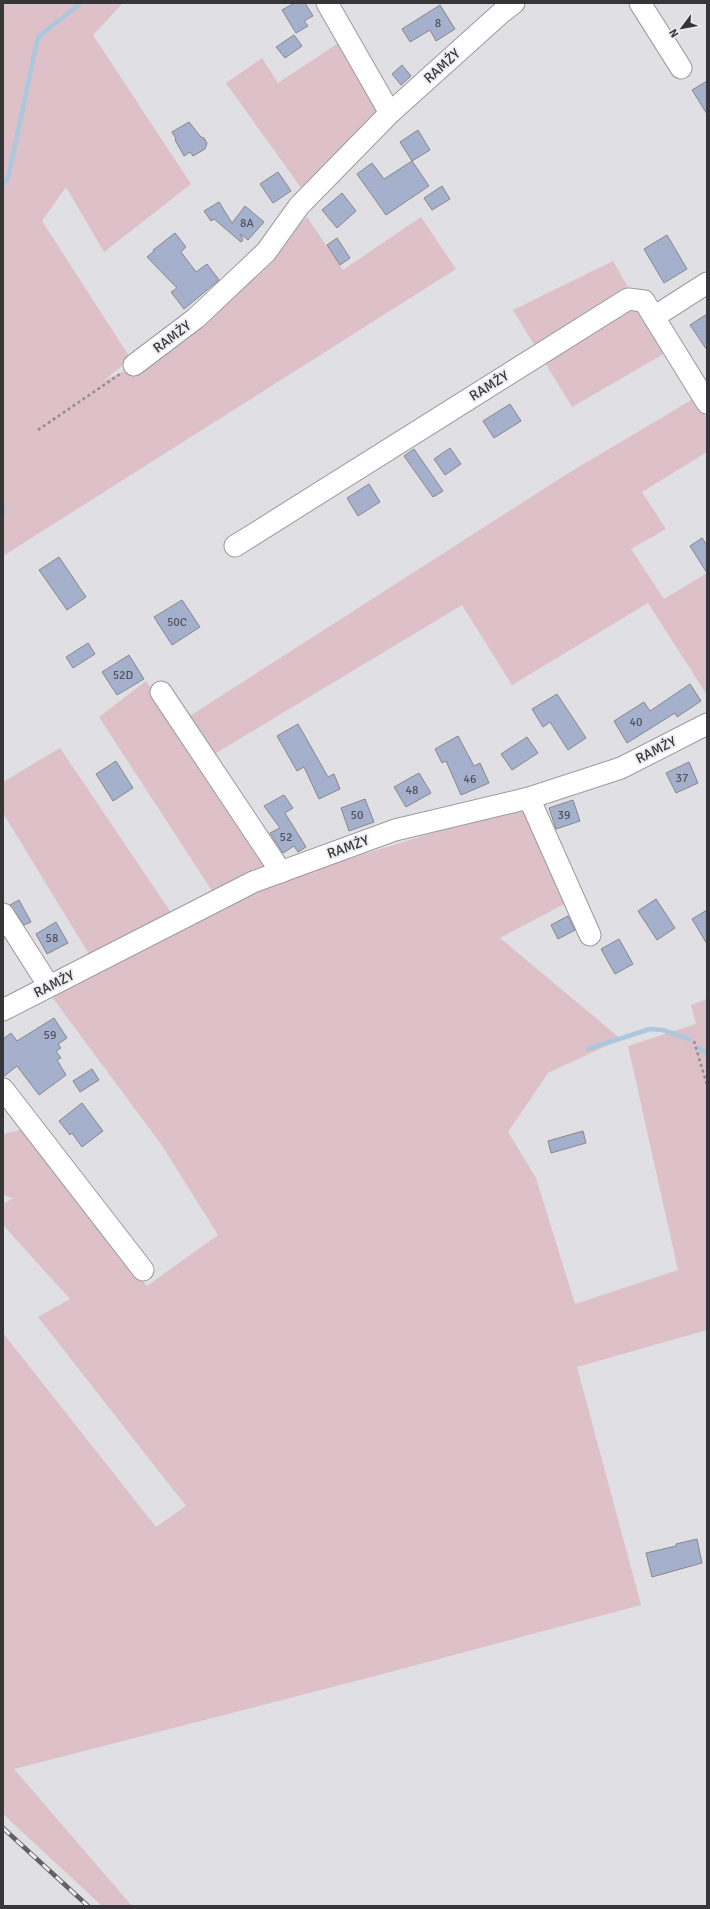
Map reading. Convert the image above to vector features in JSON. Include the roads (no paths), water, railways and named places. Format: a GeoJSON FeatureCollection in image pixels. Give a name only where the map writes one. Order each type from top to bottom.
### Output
{"type":"FeatureCollection","features":[{"type":"Feature","properties":{"kind":"street"},"geometry":{"type":"LineString","coordinates":[[327,3],[390,113]]}},
{"type":"Feature","properties":{"kind":"street","name":"RAMŻY"},"geometry":{"type":"LineString","coordinates":[[134,365],[196,318],[266,252],[299,206],[390,113],[501,12],[514,3]]}},
{"type":"Feature","properties":{"kind":"street"},"geometry":{"type":"LineString","coordinates":[[640,3],[681,68]]}},
{"type":"Feature","properties":{"kind":"street"},"geometry":{"type":"LineString","coordinates":[[654,317],[707,282]]}},
{"type":"Feature","properties":{"kind":"street","name":"RAMŻY"},"geometry":{"type":"LineString","coordinates":[[236,546],[628,299],[644,301],[707,402]]}},
{"type":"Feature","properties":{"kind":"street"},"geometry":{"type":"LineString","coordinates":[[161,692],[281,872]]}},
{"type":"Feature","properties":{"kind":"street","name":"RAMŻY"},"geometry":{"type":"LineString","coordinates":[[3,1010],[254,882],[395,830],[529,798],[621,768],[707,724]]}},
{"type":"Feature","properties":{"kind":"street"},"geometry":{"type":"LineString","coordinates":[[529,798],[590,935]]}},
{"type":"Feature","properties":{"kind":"street"},"geometry":{"type":"LineString","coordinates":[[3,914],[49,986]]}},
{"type":"Feature","properties":{"kind":"street"},"geometry":{"type":"LineString","coordinates":[[3,1089],[143,1270]]}},
{"type":"Feature","properties":{"kind":"waterway"},"geometry":{"type":"LineString","coordinates":[[3,184],[8,178],[38,37],[81,3]]}},
{"type":"Feature","properties":{"kind":"waterway"},"geometry":{"type":"LineString","coordinates":[[3,508],[3,513]]}},
{"type":"Feature","properties":{"kind":"waterway"},"geometry":{"type":"LineString","coordinates":[[588,1049],[650,1029],[663,1030],[689,1039]]}},
{"type":"Feature","properties":{"kind":"waterway"},"geometry":{"type":"LineString","coordinates":[[699,1048],[707,1053]]}},
{"type":"Feature","properties":{"kind":"railway"},"geometry":{"type":"LineString","coordinates":[[3,1828],[88,1906]]}}]}
